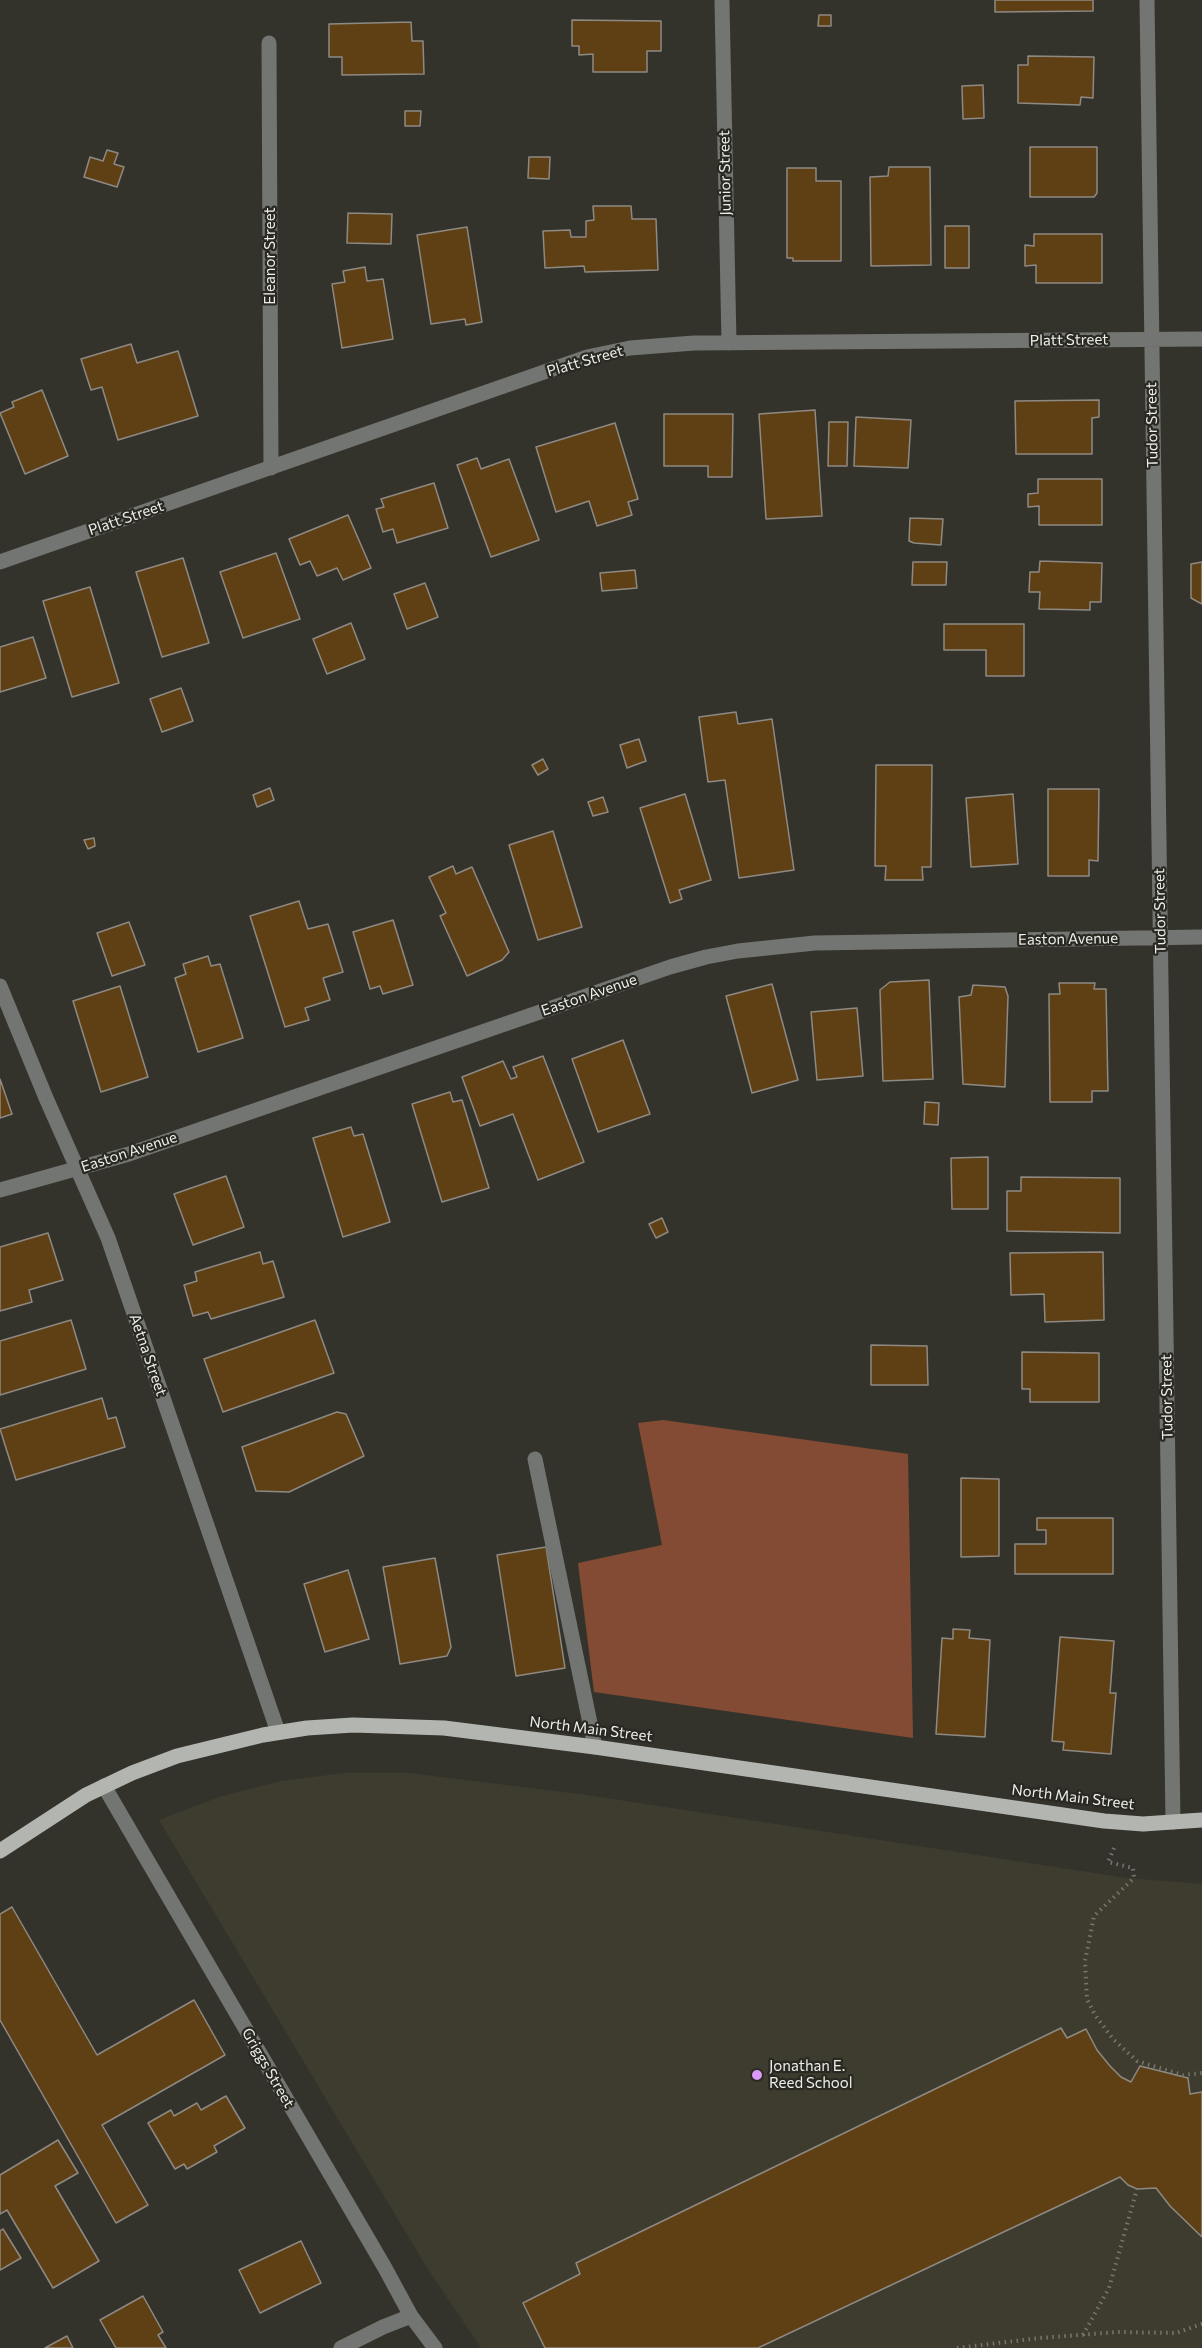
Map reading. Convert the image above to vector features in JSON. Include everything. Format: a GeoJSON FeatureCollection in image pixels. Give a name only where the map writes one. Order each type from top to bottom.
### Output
{"type":"FeatureCollection","features":[{"type":"Feature","properties":{"kind":"main road","name":"North Main Street"},"geometry":{"type":"LineString","coordinates":[[0,1851],[58,1812],[104,1786],[177,1756],[278,1732],[353,1725],[444,1728],[595,1747],[1124,1822],[1202,1820]]}},
{"type":"Feature","properties":{"kind":"street","name":"Tudor Street"},"geometry":{"type":"LineString","coordinates":[[1147,0],[1173,1822]]}},
{"type":"Feature","properties":{"kind":"street","name":"Junior Street"},"geometry":{"type":"LineString","coordinates":[[722,2],[729,343]]}},
{"type":"Feature","properties":{"kind":"street","name":"Eleanor Street"},"geometry":{"type":"LineString","coordinates":[[269,43],[271,468]]}},
{"type":"Feature","properties":{"kind":"street","name":"Platt Street"},"geometry":{"type":"LineString","coordinates":[[0,562],[587,357],[639,347],[729,343],[1202,339]]}},
{"type":"Feature","properties":{"kind":"street","name":"Easton Avenue"},"geometry":{"type":"LineString","coordinates":[[0,1190],[129,1154],[492,1028],[706,957],[738,951],[815,943],[1202,937]]}},
{"type":"Feature","properties":{"kind":"street","name":"Aetna Street"},"geometry":{"type":"LineString","coordinates":[[0,986],[108,1239],[278,1732]]}},
{"type":"Feature","properties":{"kind":"street"},"geometry":{"type":"LineString","coordinates":[[536,1459],[595,1747]]}},
{"type":"Feature","properties":{"kind":"street","name":"Griggs Street"},"geometry":{"type":"LineString","coordinates":[[104,1786],[386,2268],[411,2316],[435,2348]]}},
{"type":"Feature","properties":{"kind":"street"},"geometry":{"type":"LineString","coordinates":[[341,2348],[382,2327],[411,2316]]}},
{"type":"Feature","properties":{"kind":"path"},"geometry":{"type":"LineString","coordinates":[[1124,1822],[1108,1862],[1132,1868],[1134,1878],[1094,1916],[1085,1961],[1087,1999],[1095,2015],[1113,2039],[1137,2061],[1183,2075],[1202,2073]]}},
{"type":"Feature","properties":{"kind":"path"},"geometry":{"type":"LineString","coordinates":[[1083,2335],[1109,2288],[1137,2189]]}},
{"type":"Feature","properties":{"kind":"path"},"geometry":{"type":"LineString","coordinates":[[957,2348],[1118,2332],[1176,2333],[1202,2324]]}},
{"type":"Feature","properties":{"kind":"shaded area"},"geometry":{"type":"Polygon","coordinates":[[[663,1420],[908,1454],[913,1738],[594,1692],[578,1563],[662,1545],[638,1423],[663,1420]]]}},
{"type":"Feature","properties":{"kind":"shaded area","name":"Jonathan E. Reed School"},"geometry":{"type":"Polygon","coordinates":[[[345,1773],[409,1773],[587,1795],[1127,1878],[1202,1884],[1202,2348],[481,2348],[426,2266],[159,1820],[219,1797],[281,1781],[345,1773]]]}},
{"type":"Feature","properties":{"kind":"building"},"geometry":{"type":"Polygon","coordinates":[[[995,0],[1093,0],[1093,11],[995,12],[995,0]]]}},
{"type":"Feature","properties":{"kind":"building"},"geometry":{"type":"Polygon","coordinates":[[[819,15],[831,15],[831,26],[818,26],[819,15]]]}},
{"type":"Feature","properties":{"kind":"building"},"geometry":{"type":"Polygon","coordinates":[[[572,20],[661,21],[661,51],[647,51],[647,72],[593,72],[593,54],[579,55],[579,46],[572,46],[572,20]]]}},
{"type":"Feature","properties":{"kind":"building"},"geometry":{"type":"Polygon","coordinates":[[[411,22],[412,41],[423,41],[424,74],[342,75],[342,57],[329,57],[329,24],[411,22]]]}},
{"type":"Feature","properties":{"kind":"building"},"geometry":{"type":"Polygon","coordinates":[[[1028,56],[1094,57],[1093,98],[1081,97],[1080,105],[1018,103],[1018,65],[1028,65],[1028,56]]]}},
{"type":"Feature","properties":{"kind":"building"},"geometry":{"type":"Polygon","coordinates":[[[983,85],[984,118],[963,119],[962,86],[983,85]]]}},
{"type":"Feature","properties":{"kind":"building"},"geometry":{"type":"Polygon","coordinates":[[[405,111],[421,111],[420,126],[405,126],[405,111]]]}},
{"type":"Feature","properties":{"kind":"building"},"geometry":{"type":"Polygon","coordinates":[[[1030,147],[1097,147],[1097,193],[1094,197],[1030,197],[1030,147]]]}},
{"type":"Feature","properties":{"kind":"building"},"geometry":{"type":"Polygon","coordinates":[[[107,150],[118,153],[114,164],[124,167],[117,187],[84,177],[90,157],[103,161],[107,150]]]}},
{"type":"Feature","properties":{"kind":"building"},"geometry":{"type":"Polygon","coordinates":[[[529,157],[550,157],[549,179],[528,178],[529,157]]]}},
{"type":"Feature","properties":{"kind":"building"},"geometry":{"type":"Polygon","coordinates":[[[889,167],[930,167],[931,265],[871,266],[870,177],[888,176],[889,167]]]}},
{"type":"Feature","properties":{"kind":"building"},"geometry":{"type":"Polygon","coordinates":[[[787,168],[816,168],[816,181],[841,181],[841,261],[793,261],[793,258],[787,258],[787,168]]]}},
{"type":"Feature","properties":{"kind":"building"},"geometry":{"type":"Polygon","coordinates":[[[593,206],[631,206],[632,219],[656,219],[658,270],[585,272],[584,266],[545,268],[543,231],[570,230],[571,237],[586,237],[586,221],[594,220],[593,206]]]}},
{"type":"Feature","properties":{"kind":"building"},"geometry":{"type":"Polygon","coordinates":[[[348,213],[392,214],[391,244],[347,243],[348,213]]]}},
{"type":"Feature","properties":{"kind":"building"},"geometry":{"type":"Polygon","coordinates":[[[945,226],[969,226],[969,268],[945,268],[945,226]]]}},
{"type":"Feature","properties":{"kind":"building"},"geometry":{"type":"Polygon","coordinates":[[[467,227],[482,322],[466,325],[465,319],[431,324],[417,235],[467,227]]]}},
{"type":"Feature","properties":{"kind":"building"},"geometry":{"type":"Polygon","coordinates":[[[1034,234],[1102,234],[1102,283],[1036,283],[1036,265],[1025,266],[1025,245],[1034,246],[1034,234]]]}},
{"type":"Feature","properties":{"kind":"building"},"geometry":{"type":"Polygon","coordinates":[[[365,267],[367,281],[383,279],[393,339],[342,348],[332,284],[345,282],[343,271],[365,267]]]}},
{"type":"Feature","properties":{"kind":"building"},"geometry":{"type":"Polygon","coordinates":[[[131,344],[137,363],[178,351],[198,416],[118,440],[102,387],[91,390],[81,359],[131,344]]]}},
{"type":"Feature","properties":{"kind":"building"},"geometry":{"type":"Polygon","coordinates":[[[42,390],[68,456],[25,474],[0,413],[14,407],[12,402],[42,390]]]}},
{"type":"Feature","properties":{"kind":"building"},"geometry":{"type":"Polygon","coordinates":[[[1099,400],[1099,417],[1092,418],[1092,454],[1016,454],[1015,401],[1099,400]]]}},
{"type":"Feature","properties":{"kind":"building"},"geometry":{"type":"Polygon","coordinates":[[[815,410],[822,516],[766,519],[759,414],[815,410]]]}},
{"type":"Feature","properties":{"kind":"building"},"geometry":{"type":"Polygon","coordinates":[[[664,414],[733,414],[732,477],[708,477],[708,466],[664,466],[664,414]]]}},
{"type":"Feature","properties":{"kind":"building"},"geometry":{"type":"Polygon","coordinates":[[[856,417],[911,420],[908,468],[854,466],[856,417]]]}},
{"type":"Feature","properties":{"kind":"building"},"geometry":{"type":"Polygon","coordinates":[[[829,422],[848,422],[847,466],[828,466],[829,422]]]}},
{"type":"Feature","properties":{"kind":"building"},"geometry":{"type":"Polygon","coordinates":[[[615,423],[638,499],[628,502],[632,515],[597,526],[589,501],[556,512],[536,447],[615,423]]]}},
{"type":"Feature","properties":{"kind":"building"},"geometry":{"type":"Polygon","coordinates":[[[477,458],[481,469],[509,459],[539,540],[491,557],[457,465],[477,458]]]}},
{"type":"Feature","properties":{"kind":"building"},"geometry":{"type":"Polygon","coordinates":[[[1038,479],[1102,479],[1102,525],[1039,525],[1039,506],[1028,507],[1028,494],[1038,493],[1038,479]]]}},
{"type":"Feature","properties":{"kind":"building"},"geometry":{"type":"Polygon","coordinates":[[[434,483],[448,528],[397,543],[393,529],[383,532],[376,509],[384,507],[381,499],[434,483]]]}},
{"type":"Feature","properties":{"kind":"building"},"geometry":{"type":"Polygon","coordinates":[[[348,515],[371,568],[343,580],[337,568],[317,576],[310,561],[300,565],[289,539],[348,515]]]}},
{"type":"Feature","properties":{"kind":"building"},"geometry":{"type":"Polygon","coordinates":[[[910,518],[943,519],[941,545],[909,541],[910,518]]]}},
{"type":"Feature","properties":{"kind":"building"},"geometry":{"type":"Polygon","coordinates":[[[276,553],[300,619],[243,638],[220,572],[276,553]]]}},
{"type":"Feature","properties":{"kind":"building"},"geometry":{"type":"Polygon","coordinates":[[[183,558],[209,643],[162,657],[136,572],[183,558]]]}},
{"type":"Feature","properties":{"kind":"building"},"geometry":{"type":"Polygon","coordinates":[[[1040,561],[1102,563],[1101,602],[1090,602],[1090,610],[1039,609],[1040,592],[1029,592],[1030,572],[1039,572],[1040,561]]]}},
{"type":"Feature","properties":{"kind":"building"},"geometry":{"type":"Polygon","coordinates":[[[913,562],[947,562],[946,585],[912,585],[913,562]]]}},
{"type":"Feature","properties":{"kind":"building"},"geometry":{"type":"Polygon","coordinates":[[[1202,562],[1202,604],[1191,598],[1191,564],[1202,562]]]}},
{"type":"Feature","properties":{"kind":"building"},"geometry":{"type":"Polygon","coordinates":[[[635,570],[637,588],[602,591],[600,573],[635,570]]]}},
{"type":"Feature","properties":{"kind":"building"},"geometry":{"type":"Polygon","coordinates":[[[425,583],[438,617],[407,629],[394,594],[425,583]]]}},
{"type":"Feature","properties":{"kind":"building"},"geometry":{"type":"Polygon","coordinates":[[[90,587],[119,683],[72,697],[43,601],[90,587]]]}},
{"type":"Feature","properties":{"kind":"building"},"geometry":{"type":"Polygon","coordinates":[[[351,623],[365,659],[327,674],[313,639],[351,623]]]}},
{"type":"Feature","properties":{"kind":"building"},"geometry":{"type":"Polygon","coordinates":[[[944,624],[1024,624],[1024,676],[986,676],[986,650],[944,650],[944,624]]]}},
{"type":"Feature","properties":{"kind":"building"},"geometry":{"type":"Polygon","coordinates":[[[33,637],[46,678],[0,692],[0,647],[33,637]]]}},
{"type":"Feature","properties":{"kind":"building"},"geometry":{"type":"Polygon","coordinates":[[[181,688],[193,721],[162,732],[150,699],[181,688]]]}},
{"type":"Feature","properties":{"kind":"building"},"geometry":{"type":"Polygon","coordinates":[[[736,712],[738,724],[772,719],[794,870],[739,878],[725,780],[708,782],[699,717],[736,712]]]}},
{"type":"Feature","properties":{"kind":"building"},"geometry":{"type":"Polygon","coordinates":[[[639,739],[646,761],[627,768],[620,745],[639,739]]]}},
{"type":"Feature","properties":{"kind":"building"},"geometry":{"type":"Polygon","coordinates":[[[543,759],[548,769],[538,775],[532,765],[543,759]]]}},
{"type":"Feature","properties":{"kind":"building"},"geometry":{"type":"Polygon","coordinates":[[[876,765],[932,765],[931,867],[922,867],[923,880],[885,880],[886,866],[875,866],[876,765]]]}},
{"type":"Feature","properties":{"kind":"building"},"geometry":{"type":"Polygon","coordinates":[[[270,788],[274,800],[257,807],[253,795],[270,788]]]}},
{"type":"Feature","properties":{"kind":"building"},"geometry":{"type":"Polygon","coordinates":[[[1048,789],[1099,789],[1098,861],[1089,860],[1089,876],[1048,876],[1048,789]]]}},
{"type":"Feature","properties":{"kind":"building"},"geometry":{"type":"Polygon","coordinates":[[[685,794],[711,880],[679,890],[682,899],[670,903],[640,808],[685,794]]]}},
{"type":"Feature","properties":{"kind":"building"},"geometry":{"type":"Polygon","coordinates":[[[1013,794],[1018,864],[971,867],[966,798],[1013,794]]]}},
{"type":"Feature","properties":{"kind":"building"},"geometry":{"type":"Polygon","coordinates":[[[603,797],[608,812],[593,816],[588,802],[603,797]]]}},
{"type":"Feature","properties":{"kind":"building"},"geometry":{"type":"Polygon","coordinates":[[[553,831],[582,927],[538,940],[509,845],[553,831]]]}},
{"type":"Feature","properties":{"kind":"building"},"geometry":{"type":"Polygon","coordinates":[[[94,838],[95,846],[88,849],[84,840],[94,838]]]}},
{"type":"Feature","properties":{"kind":"building"},"geometry":{"type":"Polygon","coordinates":[[[453,866],[456,874],[472,867],[509,952],[502,960],[467,976],[440,916],[446,913],[429,877],[453,866]]]}},
{"type":"Feature","properties":{"kind":"building"},"geometry":{"type":"Polygon","coordinates":[[[299,901],[308,929],[328,924],[343,972],[323,978],[330,1000],[305,1008],[309,1020],[285,1027],[250,916],[299,901]]]}},
{"type":"Feature","properties":{"kind":"building"},"geometry":{"type":"Polygon","coordinates":[[[393,920],[413,985],[383,994],[380,986],[370,989],[353,932],[393,920]]]}},
{"type":"Feature","properties":{"kind":"building"},"geometry":{"type":"Polygon","coordinates":[[[129,922],[145,965],[112,976],[97,933],[129,922]]]}},
{"type":"Feature","properties":{"kind":"building"},"geometry":{"type":"Polygon","coordinates":[[[208,956],[211,966],[220,964],[243,1038],[198,1052],[175,978],[186,974],[183,964],[208,956]]]}},
{"type":"Feature","properties":{"kind":"building"},"geometry":{"type":"Polygon","coordinates":[[[929,980],[933,1079],[883,1081],[880,990],[890,982],[929,980]]]}},
{"type":"Feature","properties":{"kind":"building"},"geometry":{"type":"Polygon","coordinates":[[[1059,983],[1095,983],[1094,989],[1106,989],[1108,1091],[1092,1091],[1092,1102],[1050,1102],[1049,994],[1060,994],[1059,983]]]}},
{"type":"Feature","properties":{"kind":"building"},"geometry":{"type":"Polygon","coordinates":[[[772,984],[798,1080],[752,1093],[726,996],[772,984]]]}},
{"type":"Feature","properties":{"kind":"building"},"geometry":{"type":"Polygon","coordinates":[[[973,985],[1005,987],[1008,996],[1005,1087],[963,1084],[959,997],[971,995],[973,985]]]}},
{"type":"Feature","properties":{"kind":"building"},"geometry":{"type":"Polygon","coordinates":[[[120,986],[148,1077],[101,1092],[73,1001],[120,986]]]}},
{"type":"Feature","properties":{"kind":"building"},"geometry":{"type":"Polygon","coordinates":[[[857,1008],[863,1076],[817,1080],[811,1012],[857,1008]]]}},
{"type":"Feature","properties":{"kind":"building"},"geometry":{"type":"Polygon","coordinates":[[[623,1040],[650,1114],[598,1132],[572,1059],[623,1040]]]}},
{"type":"Feature","properties":{"kind":"building"},"geometry":{"type":"Polygon","coordinates":[[[543,1056],[584,1162],[538,1180],[513,1114],[480,1126],[462,1077],[503,1061],[511,1079],[517,1077],[513,1067],[543,1056]]]}},
{"type":"Feature","properties":{"kind":"building"},"geometry":{"type":"Polygon","coordinates":[[[0,1079],[12,1114],[0,1118],[0,1079]]]}},
{"type":"Feature","properties":{"kind":"building"},"geometry":{"type":"Polygon","coordinates":[[[450,1092],[453,1102],[462,1100],[489,1188],[442,1202],[412,1104],[450,1092]]]}},
{"type":"Feature","properties":{"kind":"building"},"geometry":{"type":"Polygon","coordinates":[[[925,1102],[939,1103],[938,1125],[924,1124],[925,1102]]]}},
{"type":"Feature","properties":{"kind":"building"},"geometry":{"type":"Polygon","coordinates":[[[351,1127],[354,1136],[363,1134],[390,1222],[343,1237],[313,1138],[351,1127]]]}},
{"type":"Feature","properties":{"kind":"building"},"geometry":{"type":"Polygon","coordinates":[[[988,1157],[988,1209],[952,1209],[951,1158],[988,1157]]]}},
{"type":"Feature","properties":{"kind":"building"},"geometry":{"type":"Polygon","coordinates":[[[226,1176],[244,1227],[193,1245],[174,1194],[226,1176]]]}},
{"type":"Feature","properties":{"kind":"building"},"geometry":{"type":"Polygon","coordinates":[[[1021,1177],[1120,1178],[1120,1233],[1007,1231],[1007,1191],[1021,1191],[1021,1177]]]}},
{"type":"Feature","properties":{"kind":"building"},"geometry":{"type":"Polygon","coordinates":[[[662,1218],[668,1232],[656,1238],[649,1224],[662,1218]]]}},
{"type":"Feature","properties":{"kind":"building"},"geometry":{"type":"Polygon","coordinates":[[[48,1233],[63,1280],[29,1290],[32,1302],[0,1311],[0,1247],[48,1233]]]}},
{"type":"Feature","properties":{"kind":"building"},"geometry":{"type":"Polygon","coordinates":[[[260,1252],[263,1264],[273,1261],[284,1297],[211,1319],[208,1312],[193,1316],[184,1285],[197,1281],[195,1272],[260,1252]]]}},
{"type":"Feature","properties":{"kind":"building"},"geometry":{"type":"Polygon","coordinates":[[[1103,1252],[1104,1320],[1045,1322],[1044,1294],[1011,1295],[1010,1253],[1103,1252]]]}},
{"type":"Feature","properties":{"kind":"building"},"geometry":{"type":"Polygon","coordinates":[[[71,1320],[86,1369],[0,1395],[0,1341],[71,1320]]]}},
{"type":"Feature","properties":{"kind":"building"},"geometry":{"type":"Polygon","coordinates":[[[315,1320],[334,1373],[223,1412],[204,1359],[315,1320]]]}},
{"type":"Feature","properties":{"kind":"building"},"geometry":{"type":"Polygon","coordinates":[[[871,1345],[927,1346],[928,1385],[871,1385],[871,1345]]]}},
{"type":"Feature","properties":{"kind":"building"},"geometry":{"type":"Polygon","coordinates":[[[1022,1352],[1099,1353],[1099,1402],[1030,1402],[1030,1389],[1022,1389],[1022,1352]]]}},
{"type":"Feature","properties":{"kind":"building"},"geometry":{"type":"Polygon","coordinates":[[[102,1398],[108,1419],[116,1417],[125,1447],[16,1480],[0,1429],[102,1398]]]}},
{"type":"Feature","properties":{"kind":"building"},"geometry":{"type":"Polygon","coordinates":[[[337,1412],[346,1414],[364,1456],[289,1492],[256,1491],[242,1447],[337,1412]]]}},
{"type":"Feature","properties":{"kind":"building"},"geometry":{"type":"Polygon","coordinates":[[[961,1478],[999,1479],[999,1556],[961,1557],[961,1478]]]}},
{"type":"Feature","properties":{"kind":"building"},"geometry":{"type":"Polygon","coordinates":[[[1037,1518],[1113,1518],[1113,1574],[1015,1574],[1015,1544],[1046,1544],[1046,1530],[1037,1530],[1037,1518]]]}},
{"type":"Feature","properties":{"kind":"building"},"geometry":{"type":"Polygon","coordinates":[[[546,1547],[565,1668],[516,1676],[497,1555],[546,1547]]]}},
{"type":"Feature","properties":{"kind":"building"},"geometry":{"type":"Polygon","coordinates":[[[435,1558],[451,1647],[447,1656],[400,1664],[383,1567],[435,1558]]]}},
{"type":"Feature","properties":{"kind":"building"},"geometry":{"type":"Polygon","coordinates":[[[348,1570],[369,1639],[325,1652],[304,1584],[348,1570]]]}},
{"type":"Feature","properties":{"kind":"building"},"geometry":{"type":"Polygon","coordinates":[[[953,1629],[970,1630],[969,1638],[990,1640],[985,1737],[936,1734],[942,1638],[953,1639],[953,1629]]]}},
{"type":"Feature","properties":{"kind":"building"},"geometry":{"type":"Polygon","coordinates":[[[1060,1637],[1114,1641],[1110,1693],[1116,1693],[1111,1754],[1063,1750],[1064,1742],[1052,1741],[1060,1637]]]}},
{"type":"Feature","properties":{"kind":"building"},"geometry":{"type":"Polygon","coordinates":[[[12,1907],[97,2055],[194,2000],[225,2055],[102,2125],[148,2205],[116,2223],[0,2020],[0,1914],[12,1907]]]}},
{"type":"Feature","properties":{"kind":"building"},"geometry":{"type":"Polygon","coordinates":[[[1061,2028],[1067,2038],[1086,2029],[1097,2050],[1110,2066],[1121,2077],[1131,2082],[1140,2066],[1188,2078],[1190,2094],[1202,2092],[1202,2237],[1170,2206],[1156,2188],[1137,2189],[1128,2185],[1120,2177],[758,2348],[545,2348],[523,2303],[580,2274],[576,2263],[1061,2028]]]}},
{"type":"Feature","properties":{"kind":"building"},"geometry":{"type":"Polygon","coordinates":[[[226,2096],[245,2128],[214,2146],[217,2152],[187,2169],[184,2164],[175,2169],[148,2123],[171,2110],[174,2116],[197,2103],[201,2110],[226,2096]]]}},
{"type":"Feature","properties":{"kind":"building"},"geometry":{"type":"Polygon","coordinates":[[[58,2140],[78,2173],[55,2186],[99,2261],[53,2288],[7,2210],[0,2214],[0,2175],[58,2140]]]}},
{"type":"Feature","properties":{"kind":"building"},"geometry":{"type":"Polygon","coordinates":[[[3,2229],[21,2258],[0,2270],[0,2231],[3,2229]]]}},
{"type":"Feature","properties":{"kind":"building"},"geometry":{"type":"Polygon","coordinates":[[[301,2241],[321,2283],[260,2313],[239,2270],[301,2241]]]}},
{"type":"Feature","properties":{"kind":"building"},"geometry":{"type":"Polygon","coordinates":[[[143,2296],[163,2332],[158,2335],[166,2348],[116,2348],[100,2320],[143,2296]]]}},
{"type":"Feature","properties":{"kind":"building"},"geometry":{"type":"Polygon","coordinates":[[[67,2336],[73,2348],[45,2348],[67,2336]]]}},
{"type":"Feature","properties":{"kind":"place","name":"Jonathan E. Reed School"},"geometry":{"type":"Point","coordinates":[757,2075]}}]}
